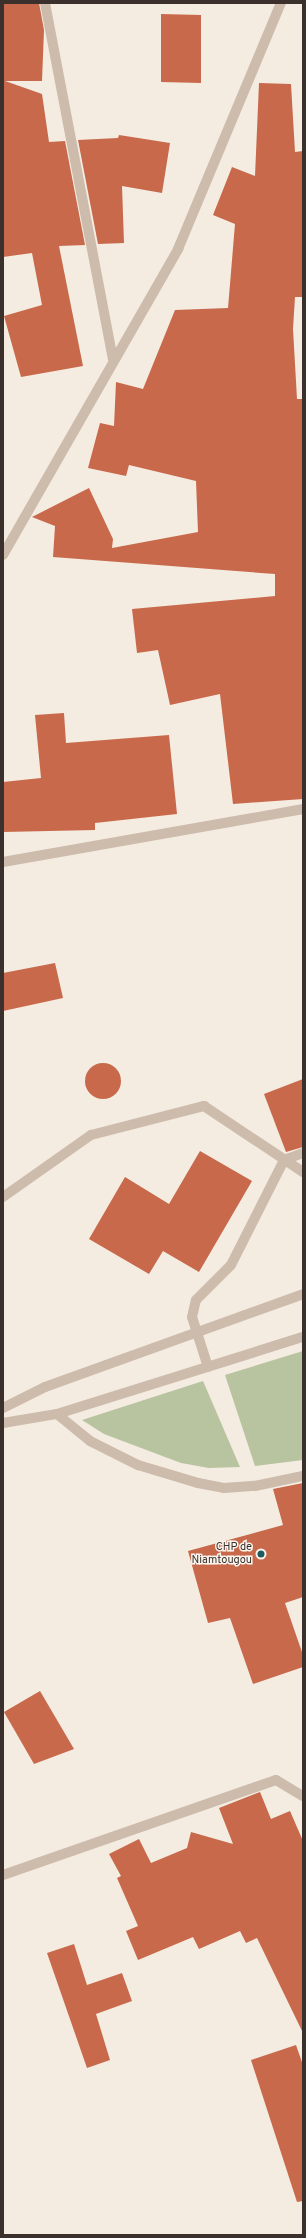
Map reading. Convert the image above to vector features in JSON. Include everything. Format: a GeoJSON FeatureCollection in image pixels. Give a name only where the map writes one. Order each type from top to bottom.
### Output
{"type":"FeatureCollection","features":[{"type":"Feature","properties":{"kind":"street"},"geometry":{"type":"LineString","coordinates":[[45,3],[113,359]]}},
{"type":"Feature","properties":{"kind":"street"},"geometry":{"type":"LineString","coordinates":[[3,555],[113,359],[178,248],[281,3]]}},
{"type":"Feature","properties":{"kind":"street"},"geometry":{"type":"LineString","coordinates":[[3,862],[303,809]]}},
{"type":"Feature","properties":{"kind":"street"},"geometry":{"type":"LineString","coordinates":[[3,1196],[91,1135],[204,1106],[303,1172]]}},
{"type":"Feature","properties":{"kind":"street"},"geometry":{"type":"LineString","coordinates":[[208,1366],[192,1318],[196,1300],[231,1265],[284,1160],[303,1153]]}},
{"type":"Feature","properties":{"kind":"street"},"geometry":{"type":"LineString","coordinates":[[3,1408],[45,1387],[196,1330],[303,1294]]}},
{"type":"Feature","properties":{"kind":"street"},"geometry":{"type":"LineString","coordinates":[[3,1423],[57,1414],[303,1337]]}},
{"type":"Feature","properties":{"kind":"street"},"geometry":{"type":"LineString","coordinates":[[57,1414],[90,1442],[138,1465],[198,1483],[231,1487],[255,1486],[303,1476]]}},
{"type":"Feature","properties":{"kind":"street"},"geometry":{"type":"LineString","coordinates":[[3,1875],[97,1844],[206,1802],[276,1780],[303,1796]]}},
{"type":"Feature","properties":{"kind":"green space"},"geometry":{"type":"Polygon","coordinates":[[[303,1351],[303,1460],[255,1466],[225,1375],[303,1351]]]}},
{"type":"Feature","properties":{"kind":"green space"},"geometry":{"type":"Polygon","coordinates":[[[203,1381],[240,1467],[209,1468],[181,1463],[104,1434],[82,1420],[203,1381]]]}},
{"type":"Feature","properties":{"kind":"building"},"geometry":{"type":"Polygon","coordinates":[[[3,3],[39,3],[44,30],[42,81],[5,81],[42,94],[49,142],[65,141],[85,245],[59,246],[83,366],[21,377],[4,316],[42,305],[32,253],[3,257],[3,3]]]}},
{"type":"Feature","properties":{"kind":"building"},"geometry":{"type":"Polygon","coordinates":[[[161,14],[201,15],[201,83],[161,82],[161,14]]]}},
{"type":"Feature","properties":{"kind":"building"},"geometry":{"type":"Polygon","coordinates":[[[259,83],[291,84],[295,152],[303,151],[303,297],[295,297],[293,329],[297,399],[303,399],[303,799],[233,804],[220,694],[170,705],[158,650],[137,653],[132,609],[275,596],[275,574],[53,557],[55,526],[32,517],[89,488],[113,539],[112,548],[198,532],[196,481],[129,465],[126,476],[88,468],[100,423],[114,426],[116,382],[143,389],[175,310],[228,308],[235,224],[213,215],[232,167],[255,176],[259,83]]]}},
{"type":"Feature","properties":{"kind":"building"},"geometry":{"type":"Polygon","coordinates":[[[119,135],[170,143],[162,193],[122,186],[124,243],[98,244],[78,140],[118,138],[119,135]]]}},
{"type":"Feature","properties":{"kind":"building"},"geometry":{"type":"Polygon","coordinates":[[[64,713],[66,743],[169,735],[177,814],[95,823],[95,830],[3,832],[3,782],[41,778],[35,715],[64,713]]]}},
{"type":"Feature","properties":{"kind":"building"},"geometry":{"type":"Polygon","coordinates":[[[55,963],[63,998],[3,1011],[3,973],[55,963]]]}},
{"type":"Feature","properties":{"kind":"building"},"geometry":{"type":"Polygon","coordinates":[[[103,1063],[116,1068],[121,1081],[116,1094],[103,1099],[90,1094],[85,1081],[90,1068],[103,1063]]]}},
{"type":"Feature","properties":{"kind":"building"},"geometry":{"type":"Polygon","coordinates":[[[303,1079],[303,1147],[286,1152],[264,1094],[303,1079]]]}},
{"type":"Feature","properties":{"kind":"building"},"geometry":{"type":"Polygon","coordinates":[[[200,1151],[252,1181],[199,1272],[163,1251],[149,1274],[89,1239],[125,1177],[169,1204],[200,1151]]]}},
{"type":"Feature","properties":{"kind":"building"},"geometry":{"type":"Polygon","coordinates":[[[303,1483],[303,1597],[285,1603],[303,1655],[303,1667],[253,1684],[230,1618],[208,1623],[188,1551],[283,1525],[273,1489],[303,1483]]]}},
{"type":"Feature","properties":{"kind":"building"},"geometry":{"type":"Polygon","coordinates":[[[40,1691],[74,1749],[34,1764],[4,1712],[40,1691]]]}},
{"type":"Feature","properties":{"kind":"building"},"geometry":{"type":"Polygon","coordinates":[[[260,1792],[271,1819],[290,1811],[303,1841],[303,2033],[257,1938],[246,1943],[240,1931],[199,1949],[193,1937],[138,1960],[126,1931],[138,1926],[117,1878],[121,1876],[109,1854],[139,1839],[151,1863],[187,1848],[191,1832],[233,1844],[219,1808],[260,1792]]]}},
{"type":"Feature","properties":{"kind":"building"},"geometry":{"type":"Polygon","coordinates":[[[74,1944],[87,1985],[122,1973],[132,2001],[96,2014],[110,2060],[87,2068],[47,1953],[74,1944]]]}},
{"type":"Feature","properties":{"kind":"building"},"geometry":{"type":"Polygon","coordinates":[[[296,2045],[303,2065],[303,2201],[297,2202],[251,2060],[296,2045]]]}},
{"type":"Feature","properties":{"kind":"place","name":"CHP de Niamtougou"},"geometry":{"type":"Point","coordinates":[261,1554]}}]}
